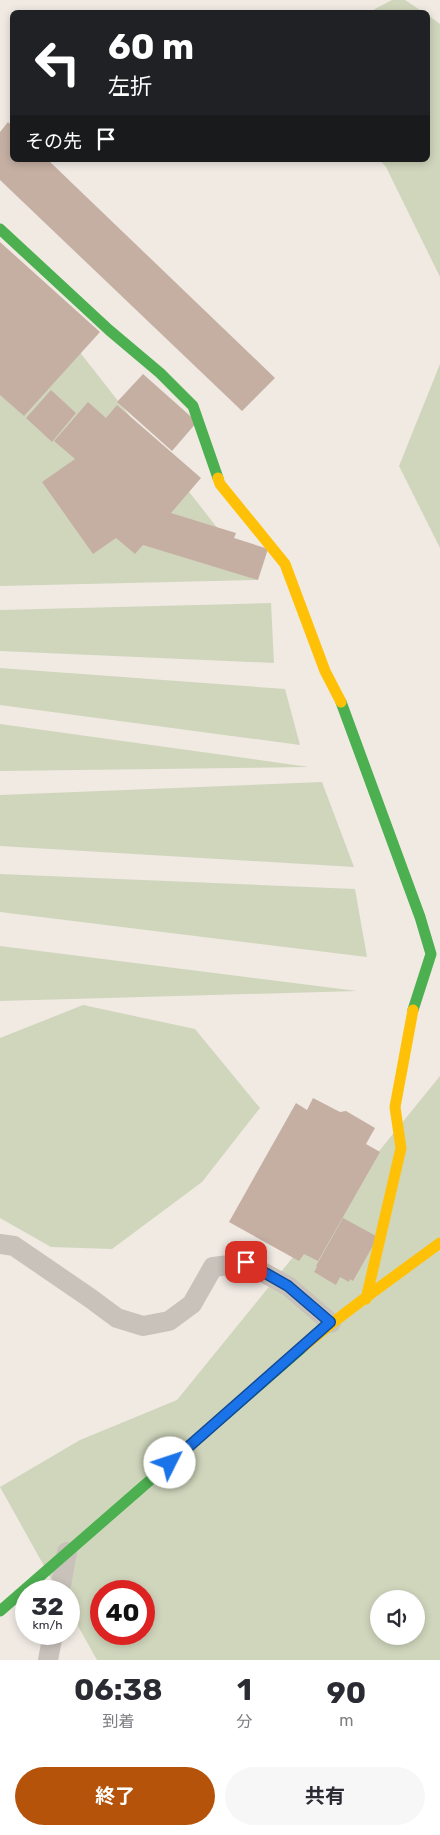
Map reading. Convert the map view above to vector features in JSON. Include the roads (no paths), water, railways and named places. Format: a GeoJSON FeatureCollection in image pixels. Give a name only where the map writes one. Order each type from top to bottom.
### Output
{"type":"FeatureCollection","features":[{"type":"Feature","properties":{"kind":"street"},"geometry":{"type":"LineString","coordinates":[[0,229],[109,330],[160,373],[193,406],[220,484],[285,564],[325,671],[343,705],[420,917],[431,954],[410,1019],[395,1107],[401,1148],[366,1299]]}},
{"type":"Feature","properties":{"kind":"street"},"geometry":{"type":"LineString","coordinates":[[0,1612],[330,1322],[366,1299],[440,1243]]}},
{"type":"Feature","properties":{"kind":"street"},"geometry":{"type":"LineString","coordinates":[[0,1244],[14,1246],[117,1318],[143,1326],[169,1321],[192,1304],[213,1266],[246,1262],[288,1286],[330,1322]]}},
{"type":"Feature","properties":{"kind":"street"},"geometry":{"type":"LineString","coordinates":[[62,1580],[67,1552]]}},
{"type":"Feature","properties":{"kind":"street"},"geometry":{"type":"LineString","coordinates":[[48,1660],[50,1645]]}}]}
